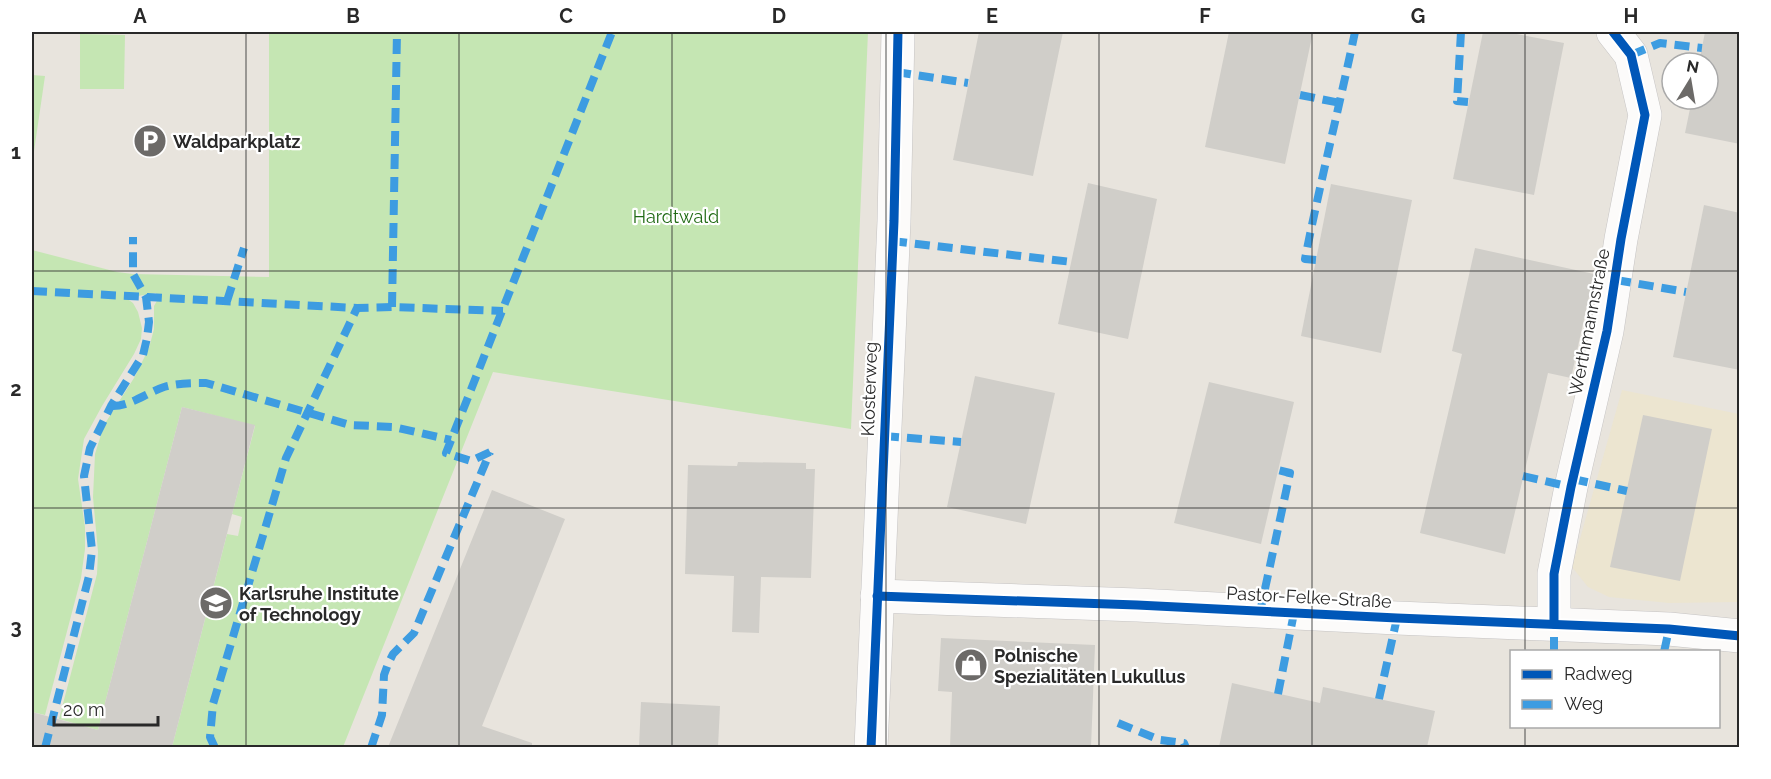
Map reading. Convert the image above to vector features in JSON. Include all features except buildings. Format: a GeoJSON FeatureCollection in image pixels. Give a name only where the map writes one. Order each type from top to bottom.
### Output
{"type":"FeatureCollection","features":[{"type":"Feature","properties":{"kind":"street","name":"Klosterweg"},"geometry":{"type":"LineString","coordinates":[[871,747],[894,221],[898,32]]}},
{"type":"Feature","properties":{"kind":"street","name":"Werthmannstraße"},"geometry":{"type":"LineString","coordinates":[[1554,624],[1554,574],[1607,331],[1621,239],[1645,115],[1631,55],[1613,32]]}},
{"type":"Feature","properties":{"kind":"street","name":"Pastor-Felke-Straße"},"geometry":{"type":"LineString","coordinates":[[877,596],[1669,629],[1740,636]]}},
{"type":"Feature","properties":{"kind":"shaded area"},"geometry":{"type":"Polygon","coordinates":[[[1622,390],[1739,414],[1739,602],[1669,603],[1609,597],[1588,587],[1572,567],[1622,390]]]}},
{"type":"Feature","properties":{"kind":"green space","name":"Hardtwald"},"geometry":{"type":"Polygon","coordinates":[[[269,32],[868,32],[851,429],[493,372],[343,747],[172,747],[227,534],[238,536],[242,517],[232,514],[255,426],[182,407],[98,730],[59,719],[97,574],[98,552],[93,497],[95,454],[104,425],[134,378],[149,348],[154,329],[154,306],[158,299],[156,293],[126,298],[133,303],[138,312],[142,328],[141,339],[84,439],[78,479],[85,527],[81,578],[45,715],[32,712],[32,250],[133,274],[269,277],[269,32]]]}},
{"type":"Feature","properties":{"kind":"green space"},"geometry":{"type":"Polygon","coordinates":[[[80,34],[125,35],[124,89],[80,89],[80,34]]]}},
{"type":"Feature","properties":{"kind":"green space"},"geometry":{"type":"Polygon","coordinates":[[[32,75],[45,76],[32,165],[32,75]]]}},
{"type":"Feature","properties":{"kind":"marked path"},"geometry":{"type":"LineString","coordinates":[[392,307],[397,32]]}},
{"type":"Feature","properties":{"kind":"marked path"},"geometry":{"type":"LineString","coordinates":[[490,452],[471,461],[446,453],[612,32]]}},
{"type":"Feature","properties":{"kind":"marked path"},"geometry":{"type":"LineString","coordinates":[[1316,260],[1305,259],[1355,32]]}},
{"type":"Feature","properties":{"kind":"marked path"},"geometry":{"type":"LineString","coordinates":[[1461,32],[1457,101],[1468,102]]}},
{"type":"Feature","properties":{"kind":"marked path"},"geometry":{"type":"LineString","coordinates":[[1631,55],[1660,43],[1702,48]]}},
{"type":"Feature","properties":{"kind":"marked path"},"geometry":{"type":"LineString","coordinates":[[896,72],[968,83]]}},
{"type":"Feature","properties":{"kind":"marked path"},"geometry":{"type":"LineString","coordinates":[[1300,95],[1340,103]]}},
{"type":"Feature","properties":{"kind":"marked path"},"geometry":{"type":"LineString","coordinates":[[45,748],[89,576],[92,550],[84,476],[90,448],[111,406],[143,355],[147,338],[149,322],[146,297],[133,274],[133,237]]}},
{"type":"Feature","properties":{"kind":"marked path"},"geometry":{"type":"LineString","coordinates":[[892,241],[1072,262]]}},
{"type":"Feature","properties":{"kind":"marked path"},"geometry":{"type":"LineString","coordinates":[[227,301],[244,248]]}},
{"type":"Feature","properties":{"kind":"marked path"},"geometry":{"type":"LineString","coordinates":[[1616,280],[1686,292]]}},
{"type":"Feature","properties":{"kind":"marked path"},"geometry":{"type":"LineString","coordinates":[[32,291],[357,308],[503,311]]}},
{"type":"Feature","properties":{"kind":"marked path"},"geometry":{"type":"LineString","coordinates":[[215,748],[210,737],[213,704],[286,458],[357,308]]}},
{"type":"Feature","properties":{"kind":"marked path"},"geometry":{"type":"LineString","coordinates":[[111,406],[131,402],[169,386],[206,383],[350,425],[394,427],[451,440]]}},
{"type":"Feature","properties":{"kind":"marked path"},"geometry":{"type":"LineString","coordinates":[[884,436],[961,442]]}},
{"type":"Feature","properties":{"kind":"marked path"},"geometry":{"type":"LineString","coordinates":[[371,748],[382,715],[384,675],[388,664],[393,654],[414,633],[490,452]]}},
{"type":"Feature","properties":{"kind":"marked path"},"geometry":{"type":"LineString","coordinates":[[1260,612],[1290,473],[1278,470]]}},
{"type":"Feature","properties":{"kind":"marked path"},"geometry":{"type":"LineString","coordinates":[[1523,476],[1571,487]]}},
{"type":"Feature","properties":{"kind":"marked path"},"geometry":{"type":"LineString","coordinates":[[1573,479],[1627,491]]}},
{"type":"Feature","properties":{"kind":"marked path"},"geometry":{"type":"LineString","coordinates":[[1278,694],[1294,613]]}},
{"type":"Feature","properties":{"kind":"marked path"},"geometry":{"type":"LineString","coordinates":[[1379,699],[1397,618]]}},
{"type":"Feature","properties":{"kind":"marked path"},"geometry":{"type":"LineString","coordinates":[[1554,624],[1554,650]]}},
{"type":"Feature","properties":{"kind":"marked path"},"geometry":{"type":"LineString","coordinates":[[1664,650],[1669,629]]}},
{"type":"Feature","properties":{"kind":"marked path"},"geometry":{"type":"LineString","coordinates":[[1118,723],[1160,740],[1184,743],[1186,748]]}},
{"type":"Feature","properties":{"kind":"cycle path"},"geometry":{"type":"LineString","coordinates":[[871,748],[894,221],[898,32]]}},
{"type":"Feature","properties":{"kind":"cycle path"},"geometry":{"type":"LineString","coordinates":[[1554,624],[1554,574],[1571,487],[1607,331],[1621,239],[1645,115],[1631,55],[1613,32]]}},
{"type":"Feature","properties":{"kind":"cycle path"},"geometry":{"type":"LineString","coordinates":[[877,596],[1137,605],[1669,629],[1740,636]]}},
{"type":"Feature","properties":{"kind":"place","name":"Waldparkplatz"},"geometry":{"type":"Point","coordinates":[150,141]}},
{"type":"Feature","properties":{"kind":"place","name":"Karlsruhe Institute of Technology"},"geometry":{"type":"Point","coordinates":[216,603]}},
{"type":"Feature","properties":{"kind":"place","name":"Polnische Spezialitäten Lukullus"},"geometry":{"type":"Point","coordinates":[971,665]}}]}
